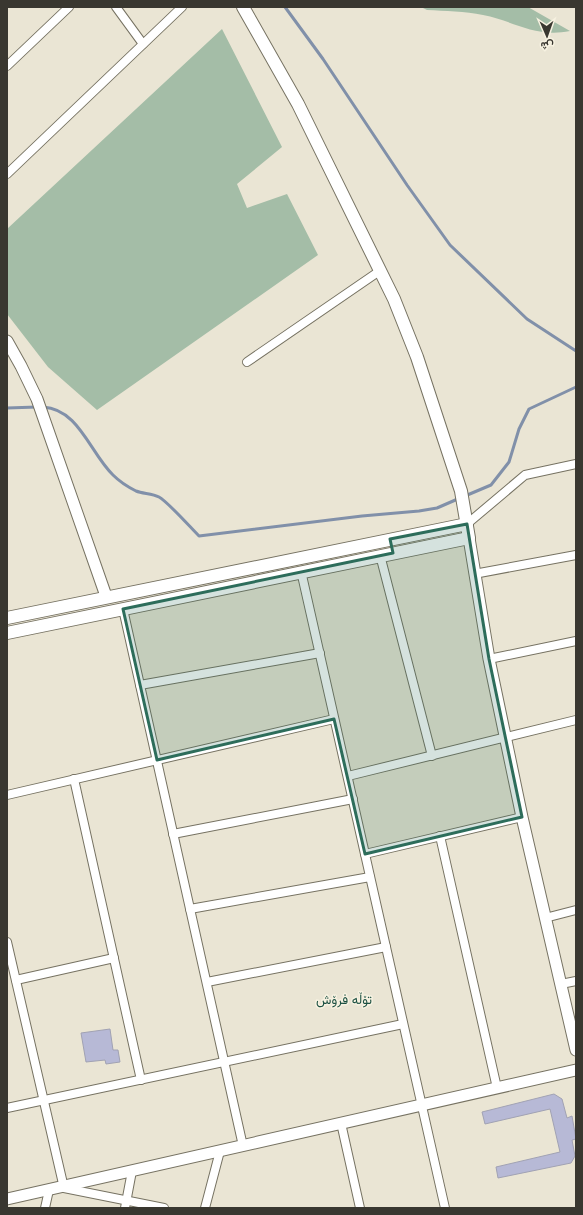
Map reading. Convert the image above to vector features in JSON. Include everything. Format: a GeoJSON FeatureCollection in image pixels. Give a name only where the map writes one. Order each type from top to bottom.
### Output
{"type":"FeatureCollection","features":[{"type":"Feature","properties":{"kind":"main road"},"geometry":{"type":"LineString","coordinates":[[7,633],[302,571],[469,538],[461,491],[417,357],[381,270],[281,72],[243,7]]}},
{"type":"Feature","properties":{"kind":"main road"},"geometry":{"type":"LineString","coordinates":[[7,617],[466,524]]}},
{"type":"Feature","properties":{"kind":"main road"},"geometry":{"type":"LineString","coordinates":[[390,539],[393,553]]}},
{"type":"Feature","properties":{"kind":"street"},"geometry":{"type":"LineString","coordinates":[[7,66],[69,7]]}},
{"type":"Feature","properties":{"kind":"street"},"geometry":{"type":"LineString","coordinates":[[116,7],[143,44]]}},
{"type":"Feature","properties":{"kind":"street"},"geometry":{"type":"LineString","coordinates":[[7,174],[182,7]]}},
{"type":"Feature","properties":{"kind":"street"},"geometry":{"type":"LineString","coordinates":[[247,362],[381,270]]}},
{"type":"Feature","properties":{"kind":"street"},"geometry":{"type":"LineString","coordinates":[[7,341],[37,400],[106,596]]}},
{"type":"Feature","properties":{"kind":"street"},"geometry":{"type":"LineString","coordinates":[[466,524],[525,475],[576,464]]}},
{"type":"Feature","properties":{"kind":"street"},"geometry":{"type":"LineString","coordinates":[[469,538],[489,659],[522,817],[576,1050]]}},
{"type":"Feature","properties":{"kind":"street"},"geometry":{"type":"LineString","coordinates":[[380,555],[432,756]]}},
{"type":"Feature","properties":{"kind":"street"},"geometry":{"type":"LineString","coordinates":[[474,574],[576,555]]}},
{"type":"Feature","properties":{"kind":"street"},"geometry":{"type":"LineString","coordinates":[[302,571],[445,1208]]}},
{"type":"Feature","properties":{"kind":"street"},"geometry":{"type":"LineString","coordinates":[[123,609],[243,1146]]}},
{"type":"Feature","properties":{"kind":"street"},"geometry":{"type":"LineString","coordinates":[[489,659],[576,641]]}},
{"type":"Feature","properties":{"kind":"street"},"geometry":{"type":"LineString","coordinates":[[140,685],[320,653]]}},
{"type":"Feature","properties":{"kind":"street"},"geometry":{"type":"LineString","coordinates":[[7,795],[334,719]]}},
{"type":"Feature","properties":{"kind":"street"},"geometry":{"type":"LineString","coordinates":[[348,776],[576,720]]}},
{"type":"Feature","properties":{"kind":"street"},"geometry":{"type":"LineString","coordinates":[[74,779],[141,1080]]}},
{"type":"Feature","properties":{"kind":"street"},"geometry":{"type":"LineString","coordinates":[[174,834],[353,799]]}},
{"type":"Feature","properties":{"kind":"street"},"geometry":{"type":"LineString","coordinates":[[365,854],[522,817]]}},
{"type":"Feature","properties":{"kind":"street"},"geometry":{"type":"LineString","coordinates":[[440,836],[497,1088]]}},
{"type":"Feature","properties":{"kind":"street"},"geometry":{"type":"LineString","coordinates":[[190,909],[370,876]]}},
{"type":"Feature","properties":{"kind":"street"},"geometry":{"type":"LineString","coordinates":[[545,918],[576,910]]}},
{"type":"Feature","properties":{"kind":"street"},"geometry":{"type":"LineString","coordinates":[[7,942],[64,1188]]}},
{"type":"Feature","properties":{"kind":"street"},"geometry":{"type":"LineString","coordinates":[[207,982],[386,947]]}},
{"type":"Feature","properties":{"kind":"street"},"geometry":{"type":"LineString","coordinates":[[16,980],[114,958]]}},
{"type":"Feature","properties":{"kind":"street"},"geometry":{"type":"LineString","coordinates":[[561,984],[576,981]]}},
{"type":"Feature","properties":{"kind":"street"},"geometry":{"type":"LineString","coordinates":[[7,1108],[225,1063],[403,1024]]}},
{"type":"Feature","properties":{"kind":"street"},"geometry":{"type":"LineString","coordinates":[[7,1200],[576,1070]]}},
{"type":"Feature","properties":{"kind":"street"},"geometry":{"type":"LineString","coordinates":[[341,1123],[360,1208]]}},
{"type":"Feature","properties":{"kind":"street"},"geometry":{"type":"LineString","coordinates":[[205,1208],[220,1151]]}},
{"type":"Feature","properties":{"kind":"street"},"geometry":{"type":"LineString","coordinates":[[124,1208],[132,1171]]}},
{"type":"Feature","properties":{"kind":"street"},"geometry":{"type":"LineString","coordinates":[[64,1188],[127,1199],[164,1208]]}},
{"type":"Feature","properties":{"kind":"street"},"geometry":{"type":"LineString","coordinates":[[45,1208],[49,1190]]}},
{"type":"Feature","properties":{"kind":"highlighted area"},"geometry":{"type":"Polygon","coordinates":[[[467,524],[489,659],[522,817],[365,854],[334,719],[157,760],[123,609],[393,553],[390,539],[467,524]]]}},
{"type":"Feature","properties":{"kind":"green space"},"geometry":{"type":"Polygon","coordinates":[[[421,7],[528,7],[570,31],[557,33],[535,31],[483,15],[427,10],[421,7]]]}},
{"type":"Feature","properties":{"kind":"green space"},"geometry":{"type":"Polygon","coordinates":[[[222,29],[282,147],[237,184],[247,208],[287,194],[318,255],[97,410],[48,367],[7,314],[7,229],[222,29]]]}},
{"type":"Feature","properties":{"kind":"building"},"geometry":{"type":"Polygon","coordinates":[[[110,1029],[113,1050],[118,1050],[120,1062],[106,1064],[105,1060],[86,1062],[81,1033],[110,1029]]]}},
{"type":"Feature","properties":{"kind":"building"},"geometry":{"type":"Polygon","coordinates":[[[554,1094],[562,1099],[567,1118],[572,1116],[576,1139],[572,1140],[575,1156],[571,1163],[498,1178],[496,1167],[560,1152],[550,1109],[485,1124],[482,1112],[554,1094]]]}},
{"type":"Feature","properties":{"kind":"waterway"},"geometry":{"type":"LineString","coordinates":[[285,7],[323,59],[407,185],[450,245],[527,319],[576,351]]}},
{"type":"Feature","properties":{"kind":"waterway"},"geometry":{"type":"LineString","coordinates":[[465,496],[491,485],[509,462],[519,429],[529,409],[576,387]]}},
{"type":"Feature","properties":{"kind":"waterway"},"geometry":{"type":"LineString","coordinates":[[7,408],[37,407]]}},
{"type":"Feature","properties":{"kind":"waterway"},"geometry":{"type":"LineString","coordinates":[[43,407],[66,415],[83,434],[105,466],[115,477],[136,491],[159,497],[199,536],[362,516],[419,511],[437,508],[460,498]]}},
{"type":"Feature","properties":{"kind":"district","name":"تۆڵە فرۆش"},"geometry":{"type":"Point","coordinates":[344,999]}}]}
